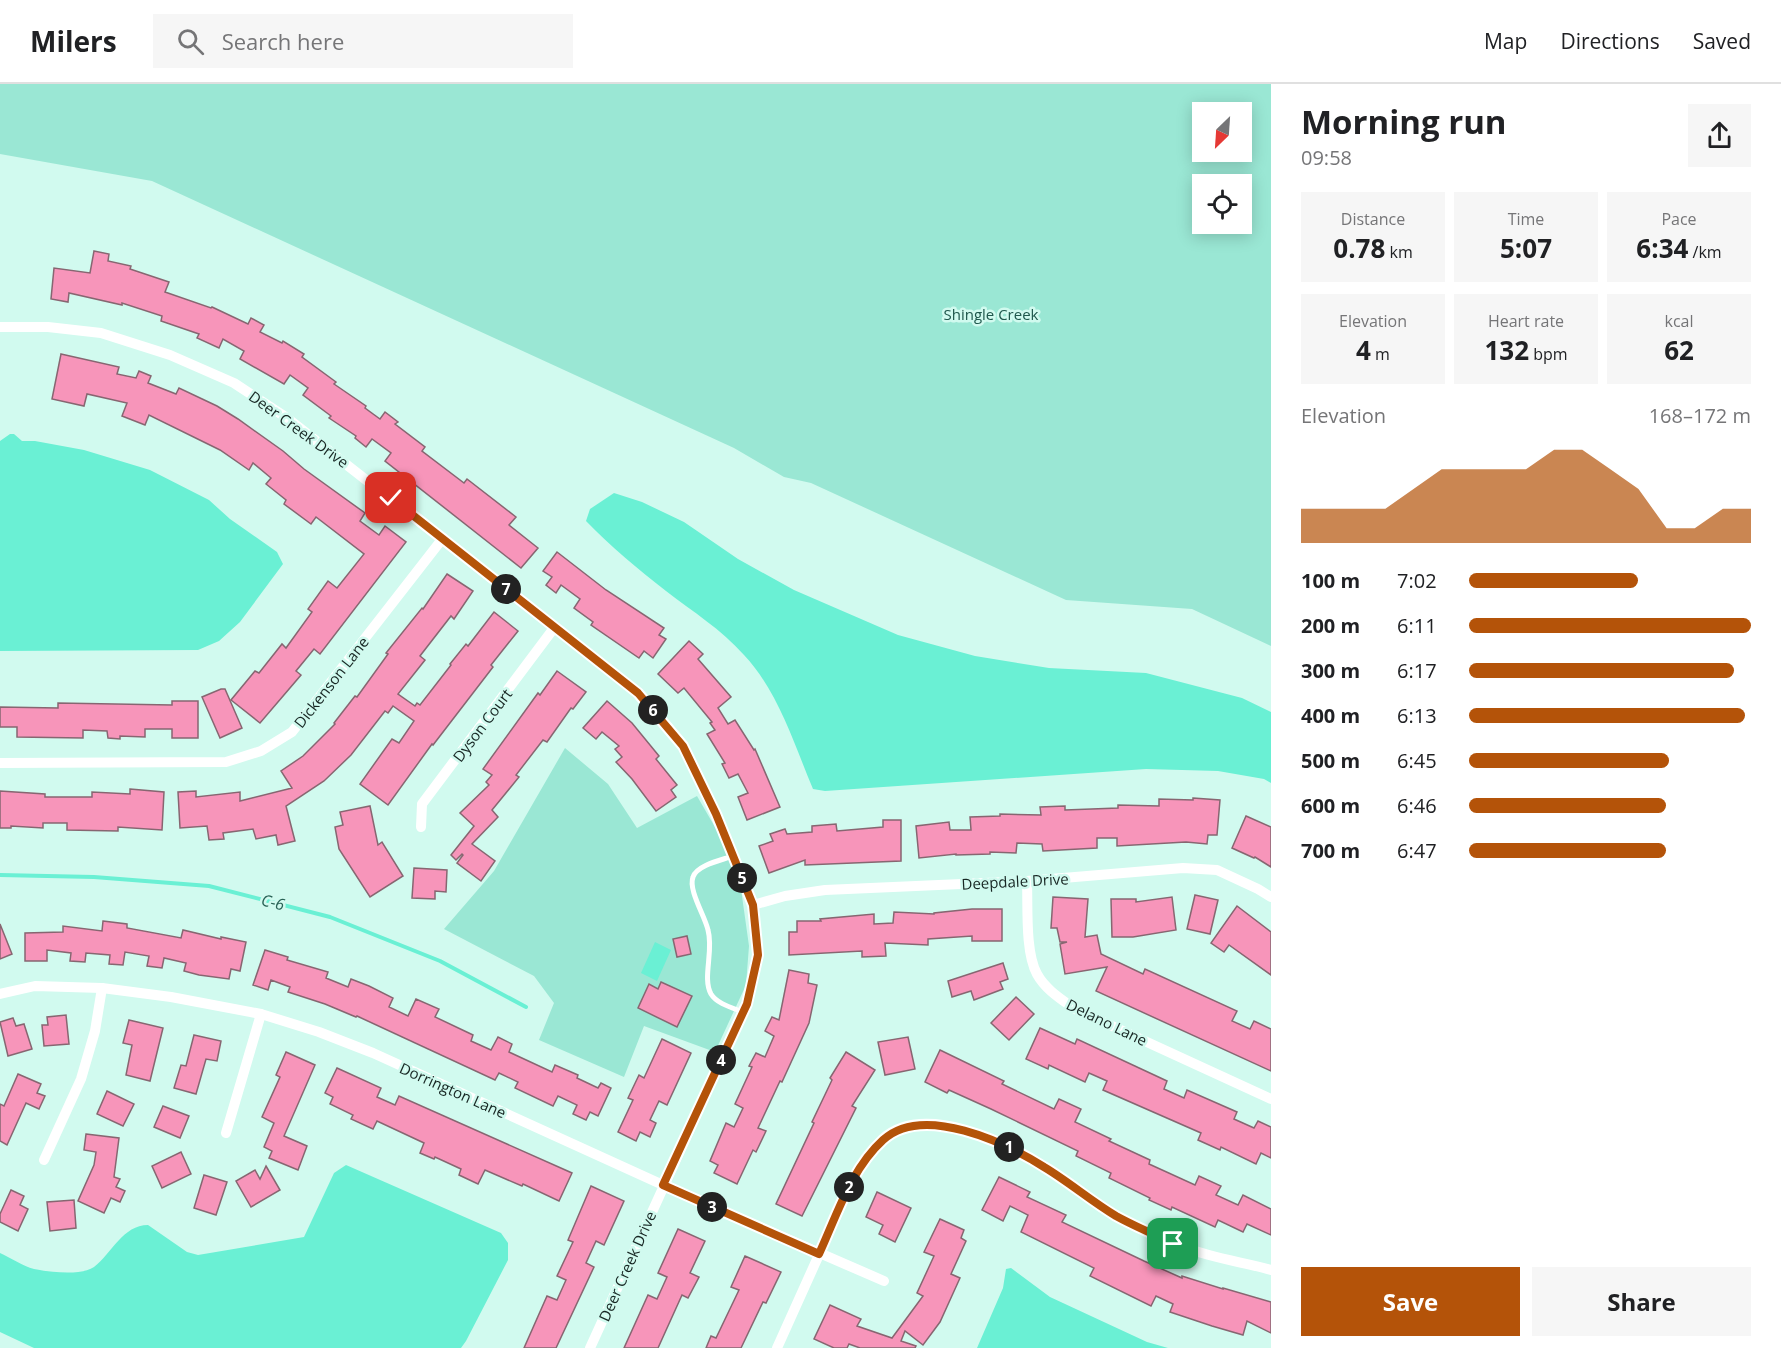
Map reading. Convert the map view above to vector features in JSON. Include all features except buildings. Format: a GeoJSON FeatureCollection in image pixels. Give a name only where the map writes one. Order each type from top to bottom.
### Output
{"type":"FeatureCollection","features":[{"type":"Feature","properties":{"kind":"street","name":"Deer Creek Drive"},"geometry":{"type":"LineString","coordinates":[[0,327],[48,327],[101,333],[170,355],[234,383],[288,418],[638,693],[683,746],[716,814],[753,905],[758,955],[747,1004],[590,1348]]}},
{"type":"Feature","properties":{"kind":"street","name":"Dickenson Lane"},"geometry":{"type":"LineString","coordinates":[[0,763],[226,762],[261,751],[292,732],[443,538]]}},
{"type":"Feature","properties":{"kind":"street","name":"Dyson Court"},"geometry":{"type":"LineString","coordinates":[[421,827],[422,804],[554,628]]}},
{"type":"Feature","properties":{"kind":"street","name":"Deepdale Drive"},"geometry":{"type":"LineString","coordinates":[[753,905],[785,896],[825,890],[1027,881],[1183,868],[1217,870],[1258,888],[1271,897]]}},
{"type":"Feature","properties":{"kind":"street","name":"Delano Lane"},"geometry":{"type":"LineString","coordinates":[[1027,881],[1029,945],[1036,974],[1050,991],[1074,1009],[1271,1099]]}},
{"type":"Feature","properties":{"kind":"street","name":"Dorrington Lane"},"geometry":{"type":"LineString","coordinates":[[0,994],[35,986],[102,988],[171,997],[261,1014],[319,1032],[373,1053],[663,1185],[884,1281]]}},
{"type":"Feature","properties":{"kind":"street"},"geometry":{"type":"LineString","coordinates":[[44,1160],[81,1079],[95,1031],[102,988]]}},
{"type":"Feature","properties":{"kind":"street"},"geometry":{"type":"LineString","coordinates":[[226,1133],[261,1014]]}},
{"type":"Feature","properties":{"kind":"street"},"geometry":{"type":"LineString","coordinates":[[777,1348],[854,1177],[868,1156],[885,1138],[906,1127],[934,1125],[963,1129],[1015,1150],[1045,1167],[1117,1216],[1173,1244],[1271,1270]]}},
{"type":"Feature","properties":{"kind":"lane"},"geometry":{"type":"LineString","coordinates":[[733,856],[697,870],[692,878],[693,890],[708,930],[711,951],[707,983],[710,993],[716,1000],[743,1012]]}},
{"type":"Feature","properties":{"kind":"green space","name":"Shingle Creek"},"geometry":{"type":"Polygon","coordinates":[[[0,84],[1271,84],[1271,646],[1192,609],[1066,600],[811,483],[784,477],[734,448],[152,181],[0,154],[0,84]]]}},
{"type":"Feature","properties":{"kind":"green space"},"geometry":{"type":"Polygon","coordinates":[[[565,748],[608,784],[637,828],[697,796],[719,834],[741,889],[749,946],[746,985],[715,1052],[644,1026],[624,1077],[539,1040],[554,1003],[534,976],[444,929],[494,871],[565,748]]]}},
{"type":"Feature","properties":{"kind":"shaded area"},"geometry":{"type":"Polygon","coordinates":[[[14,434],[22,441],[35,441],[84,450],[150,470],[209,500],[230,519],[277,552],[283,564],[240,622],[219,641],[198,650],[0,651],[0,441],[14,434]]]}},
{"type":"Feature","properties":{"kind":"shaded area"},"geometry":{"type":"Polygon","coordinates":[[[614,493],[642,502],[684,522],[738,559],[794,590],[898,635],[975,656],[1049,668],[1146,673],[1242,698],[1271,712],[1271,783],[1264,779],[1218,771],[1146,769],[825,791],[813,789],[776,701],[756,669],[716,629],[625,558],[586,521],[590,509],[614,493]]]}},
{"type":"Feature","properties":{"kind":"shaded area"},"geometry":{"type":"Polygon","coordinates":[[[655,942],[671,950],[657,981],[641,973],[655,942]]]}},
{"type":"Feature","properties":{"kind":"shaded area"},"geometry":{"type":"Polygon","coordinates":[[[346,1165],[501,1233],[508,1243],[508,1260],[461,1348],[34,1348],[0,1332],[0,1253],[34,1269],[81,1272],[94,1267],[118,1241],[139,1226],[148,1225],[187,1252],[198,1255],[304,1237],[334,1173],[346,1165]]]}},
{"type":"Feature","properties":{"kind":"shaded area"},"geometry":{"type":"Polygon","coordinates":[[[1011,1268],[1050,1297],[1147,1342],[1168,1348],[977,1348],[1003,1288],[1006,1269],[1011,1268]]]}},
{"type":"Feature","properties":{"kind":"waterway","name":"C-6"},"geometry":{"type":"LineString","coordinates":[[0,875],[94,877],[209,886],[330,917],[440,961],[526,1007]]}},
{"type":"Feature","properties":{"kind":"route"},"geometry":{"type":"LineString","coordinates":[[391,498],[638,693],[683,746],[716,814],[753,905],[758,955],[747,1004],[663,1185],[819,1254],[854,1177],[868,1156],[885,1138],[906,1127],[934,1125],[963,1129],[1015,1150],[1045,1167],[1117,1216],[1173,1244]]}}]}
